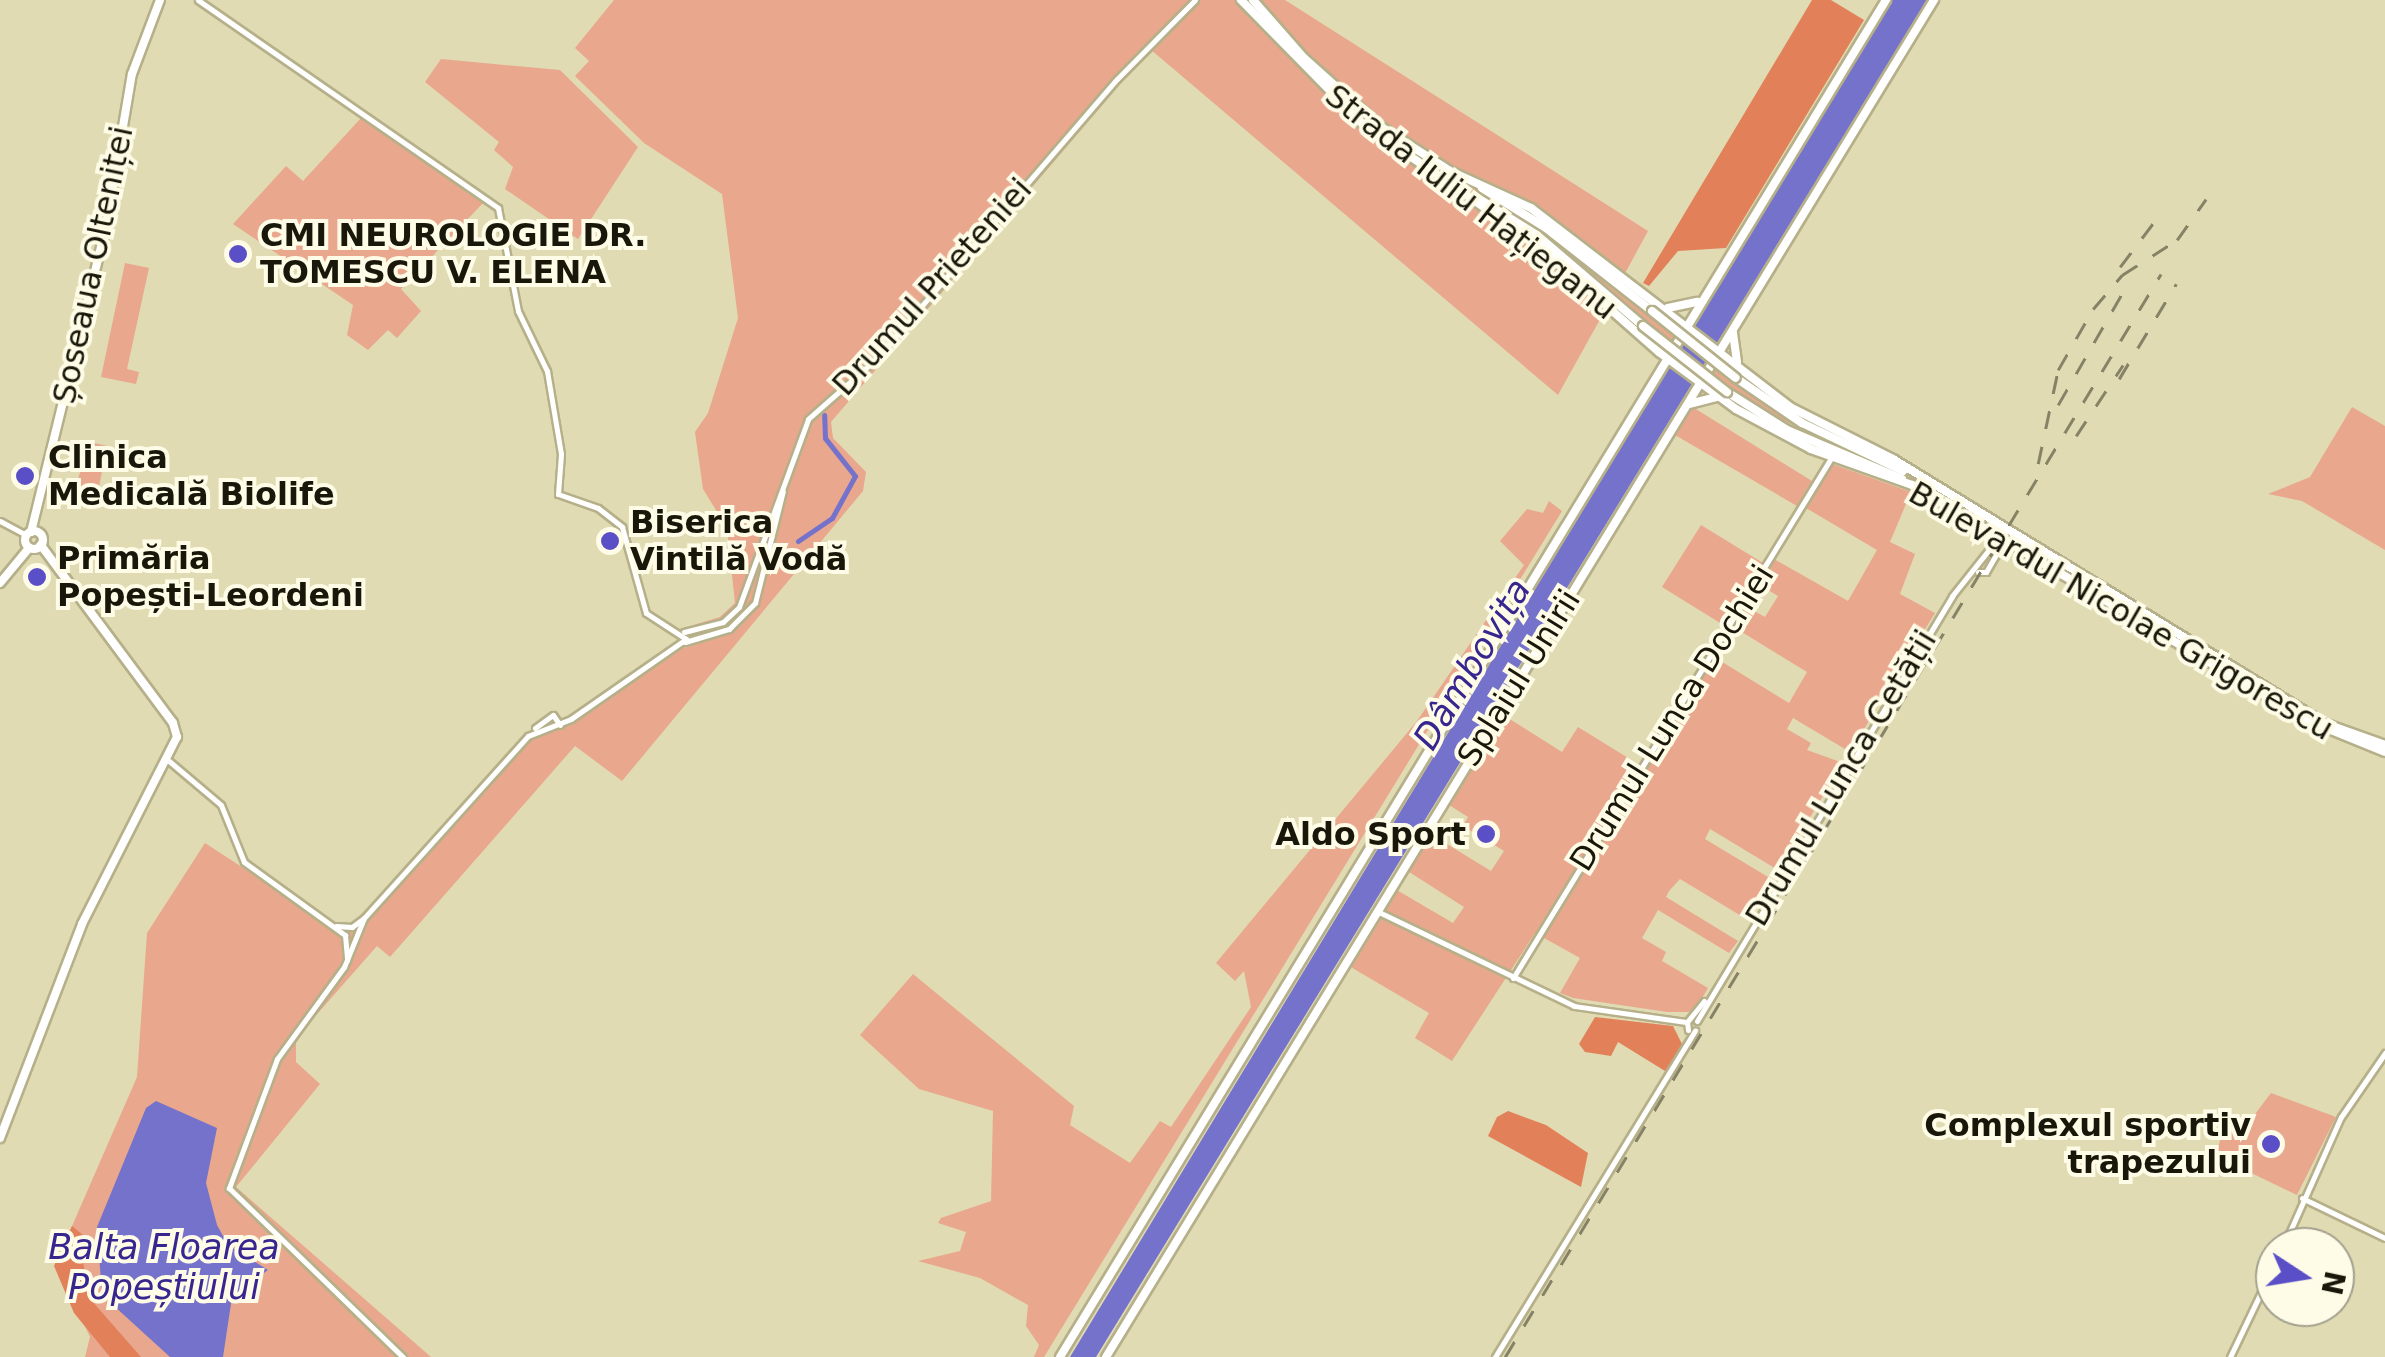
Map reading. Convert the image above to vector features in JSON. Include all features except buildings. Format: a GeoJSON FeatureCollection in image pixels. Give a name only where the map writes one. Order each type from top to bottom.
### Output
{"type":"FeatureCollection","features":[{"type":"Feature","properties":{"kind":"main road","name":"Șoseaua Olteniței"},"geometry":{"type":"LineString","coordinates":[[29,548],[29,534],[104,237],[132,74],[160,0]]}},
{"type":"Feature","properties":{"kind":"main road","name":"Strada Iuliu Hațieganu"},"geometry":{"type":"LineString","coordinates":[[1241,0],[1351,114],[1448,175],[1518,200],[1720,350]]}},
{"type":"Feature","properties":{"kind":"main road","name":"Strada Iuliu Hațieganu"},"geometry":{"type":"LineString","coordinates":[[1252,0],[1356,107],[1542,248],[1644,340],[1700,384]]}},
{"type":"Feature","properties":{"kind":"main road","name":"Splaiul Unirii"},"geometry":{"type":"LineString","coordinates":[[1060,1357],[1664,356],[1886,0]]}},
{"type":"Feature","properties":{"kind":"main road","name":"Splaiul Unirii"},"geometry":{"type":"LineString","coordinates":[[1106,1357],[1934,0]]}},
{"type":"Feature","properties":{"kind":"main road"},"geometry":{"type":"LineString","coordinates":[[1448,175],[1528,215],[1736,378],[1802,423],[1914,481]]}},
{"type":"Feature","properties":{"kind":"main road"},"geometry":{"type":"LineString","coordinates":[[1448,175],[1536,235],[1723,395],[1787,430],[1914,481]]}},
{"type":"Feature","properties":{"kind":"main road"},"geometry":{"type":"LineString","coordinates":[[1664,307],[1700,300]]}},
{"type":"Feature","properties":{"kind":"main road"},"geometry":{"type":"LineString","coordinates":[[1734,327],[1732,352],[1743,370]]}},
{"type":"Feature","properties":{"kind":"main road"},"geometry":{"type":"LineString","coordinates":[[1644,340],[1654,360],[1644,390]]}},
{"type":"Feature","properties":{"kind":"main road","name":"Bulevardul Nicolae Grigorescu"},"geometry":{"type":"LineString","coordinates":[[1720,350],[1790,407],[2189,647]]}},
{"type":"Feature","properties":{"kind":"main road","name":"Bulevardul Nicolae Grigorescu"},"geometry":{"type":"LineString","coordinates":[[1700,384],[1831,458],[1914,481],[2002,538],[2189,647],[2365,744],[2385,749]]}},
{"type":"Feature","properties":{"kind":"main road"},"geometry":{"type":"LineString","coordinates":[[1686,407],[1704,396],[1723,395]]}},
{"type":"Feature","properties":{"kind":"main road"},"geometry":{"type":"LineString","coordinates":[[0,1138],[82,924],[169,761],[176,727],[41,545],[40,534],[29,534]]}},
{"type":"Feature","properties":{"kind":"main road"},"geometry":{"type":"LineString","coordinates":[[0,583],[29,548],[41,545]]}},
{"type":"Feature","properties":{"kind":"street"},"geometry":{"type":"LineString","coordinates":[[198,0],[497,205],[518,311],[546,365],[561,454],[558,494],[598,508],[622,527],[632,545],[643,606],[678,639],[696,640],[729,629],[755,604],[785,473]]}},
{"type":"Feature","properties":{"kind":"street","name":"Drumul Prieteniei"},"geometry":{"type":"LineString","coordinates":[[678,639],[723,622],[739,607],[808,418],[876,359],[1110,87],[1195,0]]}},
{"type":"Feature","properties":{"kind":"street","name":"Drumul Lunca Dochiei"},"geometry":{"type":"LineString","coordinates":[[1512,978],[1831,458]]}},
{"type":"Feature","properties":{"kind":"street"},"geometry":{"type":"LineString","coordinates":[[0,522],[29,534]]}},
{"type":"Feature","properties":{"kind":"street"},"geometry":{"type":"LineString","coordinates":[[1975,571],[1986,572],[2002,538]]}},
{"type":"Feature","properties":{"kind":"street","name":"Drumul Lunca Cetății"},"geometry":{"type":"LineString","coordinates":[[1496,1357],[1686,1051],[1689,1025],[1952,596],[2002,538]]}},
{"type":"Feature","properties":{"kind":"street"},"geometry":{"type":"LineString","coordinates":[[528,736],[560,725],[579,713],[678,639]]}},
{"type":"Feature","properties":{"kind":"street"},"geometry":{"type":"LineString","coordinates":[[346,963],[348,932],[528,736],[550,716],[579,713]]}},
{"type":"Feature","properties":{"kind":"street"},"geometry":{"type":"LineString","coordinates":[[550,716],[551,726]]}},
{"type":"Feature","properties":{"kind":"street"},"geometry":{"type":"LineString","coordinates":[[559,716],[560,725]]}},
{"type":"Feature","properties":{"kind":"street"},"geometry":{"type":"LineString","coordinates":[[169,761],[221,804],[244,862],[336,926],[358,934]]}},
{"type":"Feature","properties":{"kind":"street"},"geometry":{"type":"LineString","coordinates":[[1377,910],[1512,978],[1592,1012],[1689,1025]]}},
{"type":"Feature","properties":{"kind":"street"},"geometry":{"type":"LineString","coordinates":[[364,918],[346,963],[278,1059],[229,1188],[404,1357]]}},
{"type":"Feature","properties":{"kind":"street"},"geometry":{"type":"LineString","coordinates":[[348,932],[358,934]]}},
{"type":"Feature","properties":{"kind":"street","name":"Drumul Lunca Cetății"},"geometry":{"type":"LineString","coordinates":[[1689,1025],[1697,1022],[1712,990]]}},
{"type":"Feature","properties":{"kind":"street"},"geometry":{"type":"LineString","coordinates":[[2290,1227],[2300,1198],[2344,1112],[2385,1053]]}},
{"type":"Feature","properties":{"kind":"street"},"geometry":{"type":"LineString","coordinates":[[2300,1198],[2385,1238]]}},
{"type":"Feature","properties":{"kind":"street"},"geometry":{"type":"LineString","coordinates":[[2230,1357],[2255,1305]]}},
{"type":"Feature","properties":{"kind":"shaded area"},"geometry":{"type":"Polygon","coordinates":[[[614,0],[1285,0],[1648,231],[1617,288],[1772,407],[1903,474],[1751,406],[1613,296],[1558,395],[1150,49],[831,422],[833,438],[866,472],[863,491],[622,781],[575,746],[390,957],[377,946],[296,1038],[296,1062],[320,1084],[236,1187],[431,1357],[85,1357],[90,1337],[61,1276],[62,1249],[137,1077],[147,933],[205,843],[332,926],[353,925],[368,918],[526,743],[544,729],[564,726],[670,650],[692,646],[694,638],[677,630],[720,617],[735,603],[727,528],[703,489],[695,432],[708,413],[738,318],[722,194],[644,143],[575,76],[589,61],[575,48],[614,0]]]}},
{"type":"Feature","properties":{"kind":"shaded area"},"geometry":{"type":"Polygon","coordinates":[[[1812,0],[1831,0],[1864,20],[1726,248],[1678,251],[1649,286],[1643,283],[1812,0]]]}},
{"type":"Feature","properties":{"kind":"shaded area"},"geometry":{"type":"Polygon","coordinates":[[[441,59],[560,70],[638,147],[578,239],[505,189],[513,167],[494,150],[499,142],[425,82],[441,59]]]}},
{"type":"Feature","properties":{"kind":"shaded area"},"geometry":{"type":"Polygon","coordinates":[[[361,118],[484,202],[401,289],[421,311],[397,338],[388,330],[368,350],[347,335],[353,305],[233,224],[286,166],[303,181],[361,118]]]}},
{"type":"Feature","properties":{"kind":"shaded area"},"geometry":{"type":"Polygon","coordinates":[[[125,263],[149,268],[127,369],[139,372],[136,384],[101,377],[125,263]]]}},
{"type":"Feature","properties":{"kind":"shaded area"},"geometry":{"type":"Polygon","coordinates":[[[1691,406],[1812,481],[1797,506],[1675,435],[1691,406]]]}},
{"type":"Feature","properties":{"kind":"shaded area"},"geometry":{"type":"Polygon","coordinates":[[[2352,407],[2385,426],[2385,550],[2302,501],[2268,494],[2310,477],[2352,407]]]}},
{"type":"Feature","properties":{"kind":"shaded area"},"geometry":{"type":"Polygon","coordinates":[[[90,442],[107,446],[97,497],[74,491],[90,442]]]}},
{"type":"Feature","properties":{"kind":"shaded area"},"geometry":{"type":"Polygon","coordinates":[[[1832,464],[1911,492],[1890,542],[1915,554],[1900,594],[1935,613],[1850,752],[1793,718],[1787,729],[1811,743],[1807,750],[1843,763],[1778,870],[1710,829],[1705,839],[1773,880],[1748,920],[1680,879],[1669,891],[1666,897],[1738,941],[1729,953],[1658,910],[1642,938],[1666,952],[1662,961],[1708,988],[1701,1000],[1691,1012],[1667,1012],[1560,993],[1580,958],[1535,933],[1452,1061],[1415,1038],[1429,1013],[1349,966],[1395,889],[1453,923],[1464,907],[1406,870],[1429,833],[1491,871],[1504,851],[1463,826],[1468,817],[1446,803],[1500,713],[1562,752],[1578,727],[1646,769],[1714,657],[1789,703],[1807,672],[1732,626],[1745,606],[1765,617],[1778,596],[1758,584],[1774,559],[1848,601],[1877,550],[1806,508],[1832,464]]]}},
{"type":"Feature","properties":{"kind":"shaded area"},"geometry":{"type":"Polygon","coordinates":[[[1549,501],[1562,511],[1044,1357],[1034,1357],[1039,1345],[1026,1326],[1028,1305],[980,1278],[918,1261],[960,1251],[966,1232],[938,1223],[941,1218],[991,1201],[993,1111],[919,1089],[860,1035],[913,974],[1074,1106],[1070,1125],[1130,1163],[1160,1121],[1171,1127],[1251,1007],[1244,971],[1235,981],[1216,963],[1417,721],[1524,565],[1500,541],[1527,509],[1543,513],[1549,501]]]}},
{"type":"Feature","properties":{"kind":"shaded area"},"geometry":{"type":"Polygon","coordinates":[[[1701,525],[1763,563],[1725,626],[1662,587],[1701,525]]]}},
{"type":"Feature","properties":{"kind":"shaded area"},"geometry":{"type":"Polygon","coordinates":[[[1595,1017],[1673,1026],[1683,1046],[1665,1071],[1618,1042],[1611,1056],[1585,1052],[1579,1044],[1595,1017]]]}},
{"type":"Feature","properties":{"kind":"shaded area","name":"Complexul sportiv trapezului"},"geometry":{"type":"Polygon","coordinates":[[[2271,1093],[2336,1117],[2297,1195],[2216,1156],[2222,1133],[2243,1130],[2271,1093]]]}},
{"type":"Feature","properties":{"kind":"shaded area"},"geometry":{"type":"Polygon","coordinates":[[[1508,1111],[1546,1125],[1588,1153],[1581,1187],[1488,1136],[1497,1117],[1508,1111]]]}},
{"type":"Feature","properties":{"kind":"shaded area"},"geometry":{"type":"Polygon","coordinates":[[[72,1226],[83,1235],[71,1243],[69,1256],[82,1258],[92,1301],[141,1357],[110,1357],[74,1313],[54,1266],[72,1226]]]}},
{"type":"Feature","properties":{"kind":"water"},"geometry":{"type":"Polygon","coordinates":[[[1892,0],[1927,0],[1096,1357],[1070,1357],[1892,0]]]}},
{"type":"Feature","properties":{"kind":"water","name":"Balta Floarea Popeștiului"},"geometry":{"type":"Polygon","coordinates":[[[156,1101],[217,1128],[206,1183],[217,1225],[228,1245],[268,1270],[232,1297],[223,1357],[170,1357],[102,1295],[97,1227],[146,1108],[156,1101]]]}},
{"type":"Feature","properties":{"kind":"waterway"},"geometry":{"type":"LineString","coordinates":[[798,541],[832,518],[855,476],[825,438],[824,415]]}},
{"type":"Feature","properties":{"kind":"railway"},"geometry":{"type":"LineString","coordinates":[[2038,464],[2058,370],[2093,309],[2122,275],[2177,240],[2206,199]]}},
{"type":"Feature","properties":{"kind":"railway"},"geometry":{"type":"LineString","coordinates":[[2120,267],[2157,218]]}},
{"type":"Feature","properties":{"kind":"railway"},"geometry":{"type":"LineString","coordinates":[[1505,1357],[2161,274]]}},
{"type":"Feature","properties":{"kind":"railway"},"geometry":{"type":"LineString","coordinates":[[2119,379],[2176,284]]}},
{"type":"Feature","properties":{"kind":"railway"},"geometry":{"type":"LineString","coordinates":[[2058,405],[2124,290]]}},
{"type":"Feature","properties":{"kind":"railway"},"geometry":{"type":"LineString","coordinates":[[2076,436],[2123,365]]}},
{"type":"Feature","properties":{"kind":"place","name":"CMI NEUROLOGIE DR. TOMESCU V. ELENA"},"geometry":{"type":"Point","coordinates":[238,254]}},
{"type":"Feature","properties":{"kind":"place","name":"Clinica Medicală Biolife"},"geometry":{"type":"Point","coordinates":[25,476]}},
{"type":"Feature","properties":{"kind":"place","name":"Biserica Vintilă Vodă"},"geometry":{"type":"Point","coordinates":[610,541]}},
{"type":"Feature","properties":{"kind":"place","name":"Primăria Popești-Leordeni"},"geometry":{"type":"Point","coordinates":[37,577]}},
{"type":"Feature","properties":{"kind":"place","name":"Aldo Sport"},"geometry":{"type":"Point","coordinates":[1486,834]}},
{"type":"Feature","properties":{"kind":"place","name":"Complexul sportiv trapezului"},"geometry":{"type":"Point","coordinates":[2271,1144]}},
{"type":"Feature","properties":{"kind":"water label","name":"Dâmbovița"},"geometry":{"type":"Point","coordinates":[1472,664]}}]}
